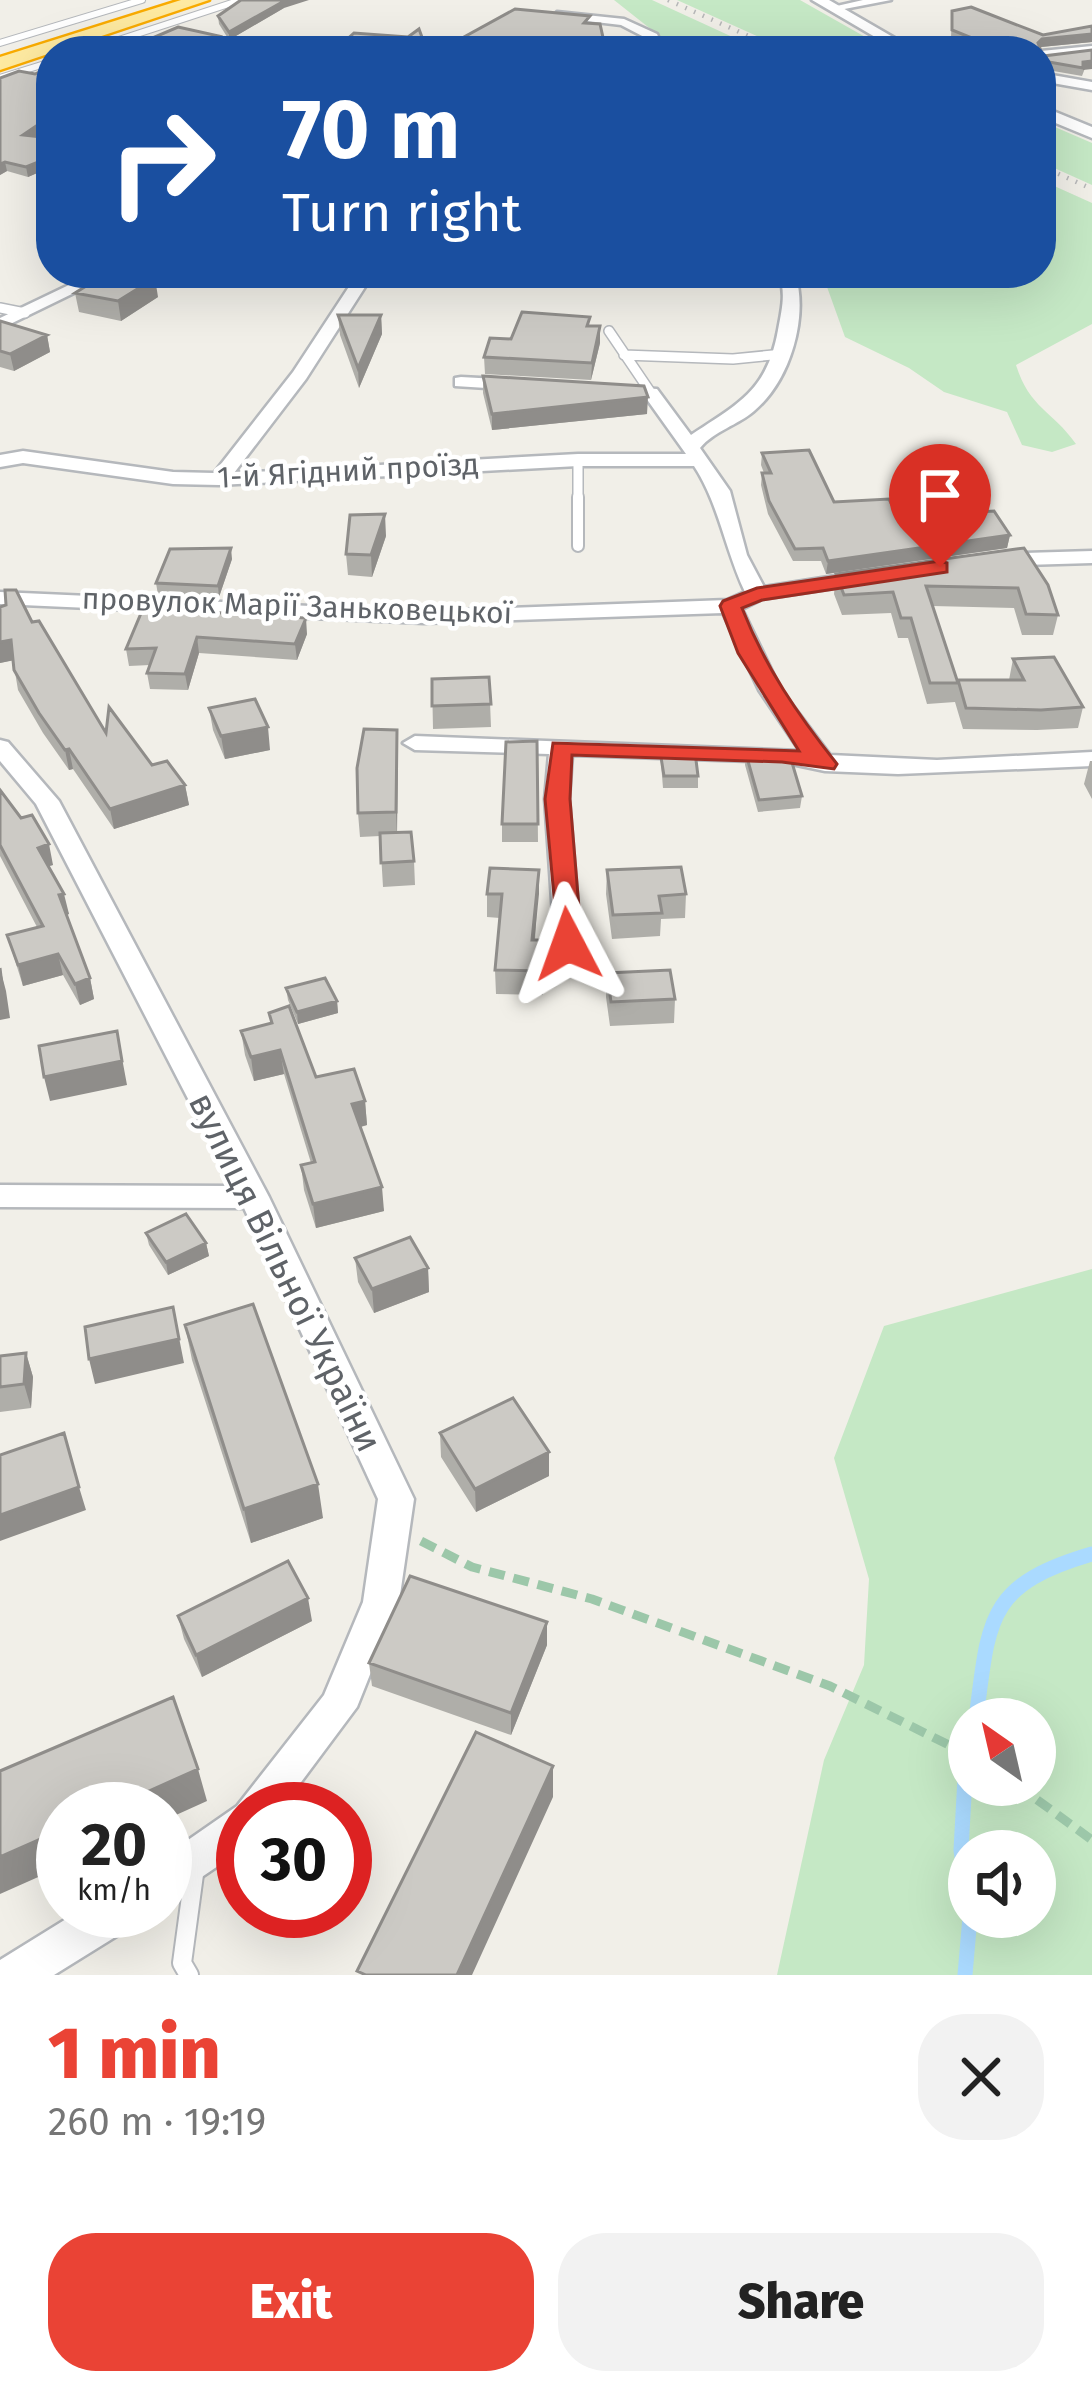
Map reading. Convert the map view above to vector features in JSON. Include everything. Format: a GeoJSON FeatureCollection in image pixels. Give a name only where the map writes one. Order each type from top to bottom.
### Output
{"type":"FeatureCollection","features":[{"type":"Feature","properties":{"kind":"highway"},"geometry":{"type":"LineString","coordinates":[[115,36],[200,0]]}},
{"type":"Feature","properties":{"kind":"highway"},"geometry":{"type":"LineString","coordinates":[[0,64],[36,57]]}},
{"type":"Feature","properties":{"kind":"street"},"geometry":{"type":"LineString","coordinates":[[827,4],[885,0]]}},
{"type":"Feature","properties":{"kind":"street"},"geometry":{"type":"LineString","coordinates":[[827,4],[884,36]]}},
{"type":"Feature","properties":{"kind":"street"},"geometry":{"type":"LineString","coordinates":[[540,13],[629,23],[651,36]]}},
{"type":"Feature","properties":{"kind":"street"},"geometry":{"type":"LineString","coordinates":[[1056,54],[1092,50]]}},
{"type":"Feature","properties":{"kind":"street"},"geometry":{"type":"LineString","coordinates":[[1056,80],[1092,86]]}},
{"type":"Feature","properties":{"kind":"street"},"geometry":{"type":"LineString","coordinates":[[1056,118],[1092,133]]}},
{"type":"Feature","properties":{"kind":"street"},"geometry":{"type":"LineString","coordinates":[[0,324],[76,288]]}},
{"type":"Feature","properties":{"kind":"street"},"geometry":{"type":"LineString","coordinates":[[219,479],[300,375],[356,288]]}},
{"type":"Feature","properties":{"kind":"street"},"geometry":{"type":"LineString","coordinates":[[695,454],[698,438],[750,406],[768,388],[783,354],[792,288]]}},
{"type":"Feature","properties":{"kind":"street"},"geometry":{"type":"LineString","coordinates":[[461,382],[532,386]]}},
{"type":"Feature","properties":{"kind":"street"},"geometry":{"type":"LineString","coordinates":[[579,389],[651,393],[720,491],[736,555],[757,594]]}},
{"type":"Feature","properties":{"kind":"street","name":"1-й Ягідний проїзд"},"geometry":{"type":"LineString","coordinates":[[0,461],[23,457],[173,478],[219,479],[695,454]]}},
{"type":"Feature","properties":{"kind":"street"},"geometry":{"type":"LineString","coordinates":[[971,563],[1092,557]]}},
{"type":"Feature","properties":{"kind":"street","name":"провулок Марії Заньковецької"},"geometry":{"type":"LineString","coordinates":[[0,598],[424,616],[730,606],[757,594],[880,575]]}},
{"type":"Feature","properties":{"kind":"street"},"geometry":{"type":"LineString","coordinates":[[730,606],[749,653],[805,744],[825,764]]}},
{"type":"Feature","properties":{"kind":"street"},"geometry":{"type":"LineString","coordinates":[[415,743],[782,755],[825,764],[913,768],[1092,759]]}},
{"type":"Feature","properties":{"kind":"street","name":"вулиця Вільної України"},"geometry":{"type":"LineString","coordinates":[[0,747],[47,801],[254,1197],[396,1499],[381,1602],[338,1707],[278,1782]]}},
{"type":"Feature","properties":{"kind":"street"},"geometry":{"type":"LineString","coordinates":[[561,748],[557,799],[568,944]]}},
{"type":"Feature","properties":{"kind":"street"},"geometry":{"type":"LineString","coordinates":[[0,1196],[254,1197]]}},
{"type":"Feature","properties":{"kind":"street"},"geometry":{"type":"LineString","coordinates":[[192,1863],[216,1845]]}},
{"type":"Feature","properties":{"kind":"street"},"geometry":{"type":"LineString","coordinates":[[15,1975],[75,1938]]}},
{"type":"Feature","properties":{"kind":"lane"},"geometry":{"type":"LineString","coordinates":[[0,43],[142,0]]}},
{"type":"Feature","properties":{"kind":"lane"},"geometry":{"type":"LineString","coordinates":[[126,36],[241,0]]}},
{"type":"Feature","properties":{"kind":"lane"},"geometry":{"type":"LineString","coordinates":[[0,78],[36,67]]}},
{"type":"Feature","properties":{"kind":"lane"},"geometry":{"type":"LineString","coordinates":[[0,308],[25,313]]}},
{"type":"Feature","properties":{"kind":"lane"},"geometry":{"type":"LineString","coordinates":[[609,331],[651,393]]}},
{"type":"Feature","properties":{"kind":"lane"},"geometry":{"type":"LineString","coordinates":[[624,355],[715,359],[783,354]]}},
{"type":"Feature","properties":{"kind":"lane"},"geometry":{"type":"LineString","coordinates":[[578,460],[578,547]]}},
{"type":"Feature","properties":{"kind":"lane"},"geometry":{"type":"LineString","coordinates":[[182,1938],[182,1964],[189,1975]]}},
{"type":"Feature","properties":{"kind":"path"},"geometry":{"type":"LineString","coordinates":[[392,1526],[472,1568],[592,1599],[830,1686],[948,1745]]}},
{"type":"Feature","properties":{"kind":"path"},"geometry":{"type":"LineString","coordinates":[[1046,1806],[1092,1840]]}},
{"type":"Feature","properties":{"kind":"green space"},"geometry":{"type":"Polygon","coordinates":[[[614,0],[652,0],[730,36],[659,36],[614,0]]]}},
{"type":"Feature","properties":{"kind":"green space"},"geometry":{"type":"Polygon","coordinates":[[[677,0],[800,0],[864,36],[757,36],[677,0]]]}},
{"type":"Feature","properties":{"kind":"green space"},"geometry":{"type":"Polygon","coordinates":[[[1056,127],[1092,143],[1092,185],[1056,169],[1056,127]]]}},
{"type":"Feature","properties":{"kind":"green space"},"geometry":{"type":"Polygon","coordinates":[[[1056,187],[1092,203],[1092,324],[1016,365],[1035,400],[1076,444],[1052,452],[1022,445],[1007,412],[944,392],[909,368],[845,337],[827,288],[1056,288],[1056,187]]]}},
{"type":"Feature","properties":{"kind":"green space"},"geometry":{"type":"Polygon","coordinates":[[[1092,1269],[1092,1975],[777,1975],[824,1760],[864,1665],[869,1579],[834,1458],[884,1326],[1092,1269]]]}},
{"type":"Feature","properties":{"kind":"building"},"geometry":{"type":"Polygon","coordinates":[[[241,0],[286,0],[229,32],[218,16],[241,0]]]}},
{"type":"Feature","properties":{"kind":"building"},"geometry":{"type":"Polygon","coordinates":[[[971,7],[1043,35],[1092,26],[1092,34],[1056,38],[967,36],[952,30],[952,11],[971,7]]]}},
{"type":"Feature","properties":{"kind":"building"},"geometry":{"type":"Polygon","coordinates":[[[515,9],[590,16],[584,23],[600,24],[603,36],[466,36],[515,9]]]}},
{"type":"Feature","properties":{"kind":"building"},"geometry":{"type":"Polygon","coordinates":[[[178,27],[219,36],[157,36],[178,27]]]}},
{"type":"Feature","properties":{"kind":"building"},"geometry":{"type":"Polygon","coordinates":[[[1092,50],[1092,61],[1083,62],[1083,68],[1056,63],[1056,54],[1092,50]]]}},
{"type":"Feature","properties":{"kind":"building"},"geometry":{"type":"Polygon","coordinates":[[[19,71],[35,74],[36,126],[23,135],[36,136],[36,163],[26,167],[0,164],[0,78],[19,71]]]}},
{"type":"Feature","properties":{"kind":"building"},"geometry":{"type":"Polygon","coordinates":[[[83,288],[139,288],[118,301],[75,293],[83,288]]]}},
{"type":"Feature","properties":{"kind":"building"},"geometry":{"type":"Polygon","coordinates":[[[522,312],[590,317],[587,326],[600,326],[592,363],[484,357],[490,338],[511,339],[522,312]]]}},
{"type":"Feature","properties":{"kind":"building"},"geometry":{"type":"Polygon","coordinates":[[[338,315],[381,315],[358,368],[338,315]]]}},
{"type":"Feature","properties":{"kind":"building"},"geometry":{"type":"Polygon","coordinates":[[[0,321],[47,335],[10,354],[0,351],[0,321]]]}},
{"type":"Feature","properties":{"kind":"building"},"geometry":{"type":"Polygon","coordinates":[[[483,376],[644,386],[648,397],[492,414],[483,376]]]}},
{"type":"Feature","properties":{"kind":"building"},"geometry":{"type":"Polygon","coordinates":[[[809,450],[834,502],[889,499],[898,517],[994,511],[1010,535],[828,561],[823,548],[795,549],[769,501],[762,473],[771,473],[762,453],[809,450]]]}},
{"type":"Feature","properties":{"kind":"building"},"geometry":{"type":"Polygon","coordinates":[[[385,514],[371,555],[346,554],[350,515],[385,514]]]}},
{"type":"Feature","properties":{"kind":"building"},"geometry":{"type":"Polygon","coordinates":[[[231,548],[218,586],[156,583],[170,549],[231,548]]]}},
{"type":"Feature","properties":{"kind":"building"},"geometry":{"type":"Polygon","coordinates":[[[1024,548],[1048,585],[1058,615],[1026,614],[1018,588],[926,586],[958,683],[930,683],[911,618],[901,618],[893,592],[844,595],[836,574],[1024,548]]]}},
{"type":"Feature","properties":{"kind":"building"},"geometry":{"type":"Polygon","coordinates":[[[5,590],[16,590],[32,622],[39,621],[106,733],[109,707],[152,765],[167,761],[185,785],[110,809],[39,713],[14,670],[11,640],[0,642],[5,590]]]}},
{"type":"Feature","properties":{"kind":"building"},"geometry":{"type":"Polygon","coordinates":[[[147,599],[210,602],[207,612],[306,618],[295,644],[197,637],[185,674],[147,673],[156,648],[126,649],[147,599]]]}},
{"type":"Feature","properties":{"kind":"building"},"geometry":{"type":"Polygon","coordinates":[[[1054,657],[1083,707],[966,708],[958,680],[1024,680],[1013,659],[1054,657]]]}},
{"type":"Feature","properties":{"kind":"building"},"geometry":{"type":"Polygon","coordinates":[[[489,677],[491,704],[432,706],[432,679],[489,677]]]}},
{"type":"Feature","properties":{"kind":"building"},"geometry":{"type":"Polygon","coordinates":[[[255,699],[268,727],[221,736],[209,708],[255,699]]]}},
{"type":"Feature","properties":{"kind":"building"},"geometry":{"type":"Polygon","coordinates":[[[364,729],[397,730],[396,812],[358,813],[357,768],[364,729]]]}},
{"type":"Feature","properties":{"kind":"building"},"geometry":{"type":"Polygon","coordinates":[[[537,741],[538,824],[502,824],[506,742],[537,741]]]}},
{"type":"Feature","properties":{"kind":"building"},"geometry":{"type":"Polygon","coordinates":[[[660,751],[695,752],[698,776],[664,776],[660,751]]]}},
{"type":"Feature","properties":{"kind":"building"},"geometry":{"type":"Polygon","coordinates":[[[746,754],[790,756],[802,796],[759,800],[746,754]]]}},
{"type":"Feature","properties":{"kind":"building"},"geometry":{"type":"Polygon","coordinates":[[[0,790],[21,818],[32,815],[49,844],[38,848],[64,894],[59,895],[90,978],[75,984],[58,954],[18,965],[7,935],[43,926],[0,845],[0,790]]]}},
{"type":"Feature","properties":{"kind":"building"},"geometry":{"type":"Polygon","coordinates":[[[411,832],[414,861],[381,863],[380,833],[411,832]]]}},
{"type":"Feature","properties":{"kind":"building"},"geometry":{"type":"Polygon","coordinates":[[[681,867],[686,894],[659,896],[662,913],[613,915],[607,870],[681,867]]]}},
{"type":"Feature","properties":{"kind":"building"},"geometry":{"type":"Polygon","coordinates":[[[490,868],[539,870],[532,940],[545,940],[543,971],[495,970],[502,894],[487,894],[490,868]]]}},
{"type":"Feature","properties":{"kind":"building"},"geometry":{"type":"Polygon","coordinates":[[[670,970],[675,999],[611,1002],[607,973],[670,970]]]}},
{"type":"Feature","properties":{"kind":"building"},"geometry":{"type":"Polygon","coordinates":[[[325,978],[337,1001],[297,1012],[286,988],[325,978]]]}},
{"type":"Feature","properties":{"kind":"building"},"geometry":{"type":"Polygon","coordinates":[[[289,1006],[316,1077],[354,1069],[365,1101],[352,1104],[382,1187],[313,1204],[301,1165],[315,1162],[280,1050],[251,1057],[241,1031],[272,1023],[269,1013],[289,1006]]]}},
{"type":"Feature","properties":{"kind":"building"},"geometry":{"type":"Polygon","coordinates":[[[117,1031],[122,1061],[44,1077],[39,1046],[117,1031]]]}},
{"type":"Feature","properties":{"kind":"building"},"geometry":{"type":"Polygon","coordinates":[[[186,1214],[206,1243],[166,1262],[146,1233],[186,1214]]]}},
{"type":"Feature","properties":{"kind":"building"},"geometry":{"type":"Polygon","coordinates":[[[410,1237],[428,1268],[372,1289],[355,1258],[410,1237]]]}},
{"type":"Feature","properties":{"kind":"building"},"geometry":{"type":"Polygon","coordinates":[[[253,1304],[318,1484],[244,1509],[185,1325],[253,1304]]]}},
{"type":"Feature","properties":{"kind":"building"},"geometry":{"type":"Polygon","coordinates":[[[173,1307],[179,1339],[89,1359],[85,1327],[173,1307]]]}},
{"type":"Feature","properties":{"kind":"building"},"geometry":{"type":"Polygon","coordinates":[[[26,1353],[24,1384],[0,1387],[0,1356],[26,1353]]]}},
{"type":"Feature","properties":{"kind":"building"},"geometry":{"type":"Polygon","coordinates":[[[513,1398],[549,1452],[475,1489],[440,1433],[513,1398]]]}},
{"type":"Feature","properties":{"kind":"building"},"geometry":{"type":"Polygon","coordinates":[[[64,1433],[79,1487],[0,1515],[0,1455],[64,1433]]]}},
{"type":"Feature","properties":{"kind":"building"},"geometry":{"type":"Polygon","coordinates":[[[288,1561],[308,1598],[196,1655],[178,1616],[288,1561]]]}},
{"type":"Feature","properties":{"kind":"building"},"geometry":{"type":"Polygon","coordinates":[[[410,1576],[547,1622],[511,1713],[369,1663],[410,1576]]]}},
{"type":"Feature","properties":{"kind":"building"},"geometry":{"type":"Polygon","coordinates":[[[173,1697],[198,1769],[169,1782],[36,1782],[36,1841],[0,1857],[0,1771],[173,1697]]]}},
{"type":"Feature","properties":{"kind":"building"},"geometry":{"type":"Polygon","coordinates":[[[476,1732],[553,1766],[457,1975],[366,1975],[357,1971],[476,1732]]]}},
{"type":"Feature","properties":{"kind":"waterway"},"geometry":{"type":"LineString","coordinates":[[979,1698],[990,1631],[1012,1593],[1057,1566],[1092,1554]]}},
{"type":"Feature","properties":{"kind":"waterway"},"geometry":{"type":"LineString","coordinates":[[962,1830],[963,1806]]}},
{"type":"Feature","properties":{"kind":"waterway"},"geometry":{"type":"LineString","coordinates":[[965,1975],[968,1938]]}},
{"type":"Feature","properties":{"kind":"railway"},"geometry":{"type":"LineString","coordinates":[[668,0],[748,36]]}},
{"type":"Feature","properties":{"kind":"railway"},"geometry":{"type":"LineString","coordinates":[[1056,173],[1092,189]]}},
{"type":"Feature","properties":{"kind":"route"},"geometry":{"type":"LineString","coordinates":[[568,944],[557,799],[561,748],[782,755],[825,764],[805,744],[749,653],[730,606],[757,594],[940,567]]}}]}
